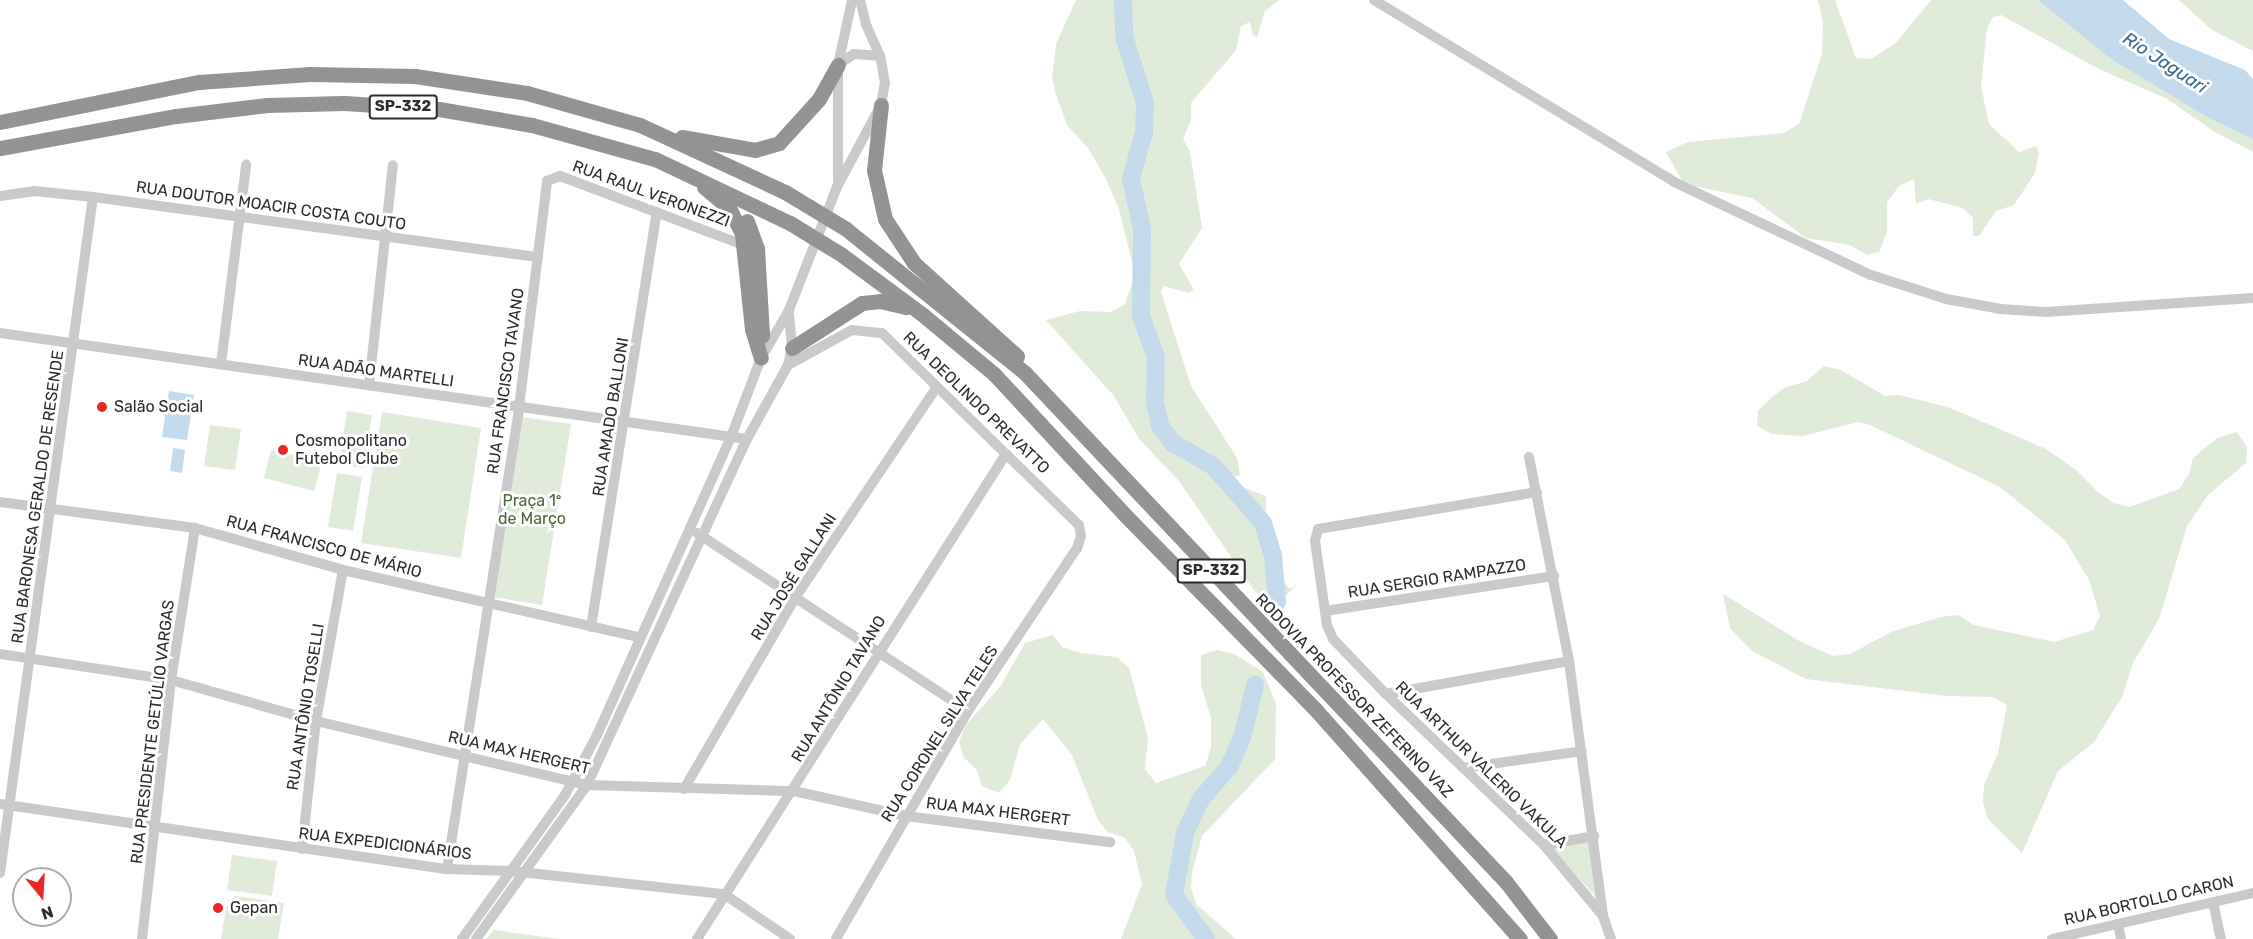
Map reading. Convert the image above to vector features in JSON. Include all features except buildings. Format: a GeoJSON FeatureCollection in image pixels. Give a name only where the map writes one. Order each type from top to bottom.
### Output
{"type":"FeatureCollection","features":[{"type":"Feature","properties":{"kind":"highway"},"geometry":{"type":"LineString","coordinates":[[640,124],[729,148],[755,150],[779,143],[819,99],[838,65]]}},
{"type":"Feature","properties":{"kind":"highway","name":"RODOVIA PROFESSOR ZEFERINO VAZ"},"geometry":{"type":"LineString","coordinates":[[0,122],[199,82],[310,74],[415,76],[527,93],[640,124],[785,192],[846,229],[1025,372],[1506,882],[1550,939]]}},
{"type":"Feature","properties":{"kind":"highway","name":"SP-332"},"geometry":{"type":"LineString","coordinates":[[0,148],[176,116],[267,105],[344,103],[439,109],[532,125],[618,147],[683,171],[790,223],[842,255],[923,315],[994,374],[1315,709],[1520,939]]}},
{"type":"Feature","properties":{"kind":"highway"},"geometry":{"type":"LineString","coordinates":[[881,105],[874,170],[885,219],[914,263],[1015,352],[1025,372]]}},
{"type":"Feature","properties":{"kind":"highway"},"geometry":{"type":"LineString","coordinates":[[683,171],[729,208],[744,245],[752,329],[762,357]]}},
{"type":"Feature","properties":{"kind":"highway"},"geometry":{"type":"LineString","coordinates":[[730,193],[757,248],[762,357]]}},
{"type":"Feature","properties":{"kind":"highway"},"geometry":{"type":"LineString","coordinates":[[792,348],[862,303],[897,304],[923,315]]}},
{"type":"Feature","properties":{"kind":"highway"},"geometry":{"type":"LineString","coordinates":[[1506,882],[1562,939]]}},
{"type":"Feature","properties":{"kind":"street"},"geometry":{"type":"LineString","coordinates":[[837,187],[841,154],[838,65],[852,0]]}},
{"type":"Feature","properties":{"kind":"street"},"geometry":{"type":"LineString","coordinates":[[462,939],[571,782],[597,735],[638,637],[730,437],[762,357],[789,310],[837,187],[881,105],[885,82],[880,56],[860,0]]}},
{"type":"Feature","properties":{"kind":"street"},"geometry":{"type":"LineString","coordinates":[[1374,0],[1674,182],[1871,275],[1946,299],[2023,311],[2253,298]]}},
{"type":"Feature","properties":{"kind":"street"},"geometry":{"type":"LineString","coordinates":[[838,65],[854,54],[880,56]]}},
{"type":"Feature","properties":{"kind":"street"},"geometry":{"type":"LineString","coordinates":[[221,364],[246,165]]}},
{"type":"Feature","properties":{"kind":"street"},"geometry":{"type":"LineString","coordinates":[[369,386],[393,165]]}},
{"type":"Feature","properties":{"kind":"street","name":"RUA RAUL VERONEZZI"},"geometry":{"type":"LineString","coordinates":[[547,182],[560,176],[744,245]]}},
{"type":"Feature","properties":{"kind":"street","name":"RUA FRANCISCO TAVANO"},"geometry":{"type":"LineString","coordinates":[[447,869],[462,755],[519,407],[547,182]]}},
{"type":"Feature","properties":{"kind":"street","name":"RUA DOUTOR MOACIR COSTA COUTO"},"geometry":{"type":"LineString","coordinates":[[0,195],[34,191],[93,197],[538,257]]}},
{"type":"Feature","properties":{"kind":"street","name":"RUA BARONESA GERALDO DE RESENDE"},"geometry":{"type":"LineString","coordinates":[[0,873],[4,805],[31,658],[93,197]]}},
{"type":"Feature","properties":{"kind":"street","name":"RUA AMADO BALLONI"},"geometry":{"type":"LineString","coordinates":[[591,627],[626,423],[657,212]]}},
{"type":"Feature","properties":{"kind":"street"},"geometry":{"type":"LineString","coordinates":[[476,939],[526,873],[587,785],[747,439],[786,368],[792,348],[789,310]]}},
{"type":"Feature","properties":{"kind":"street","name":"RUA DEOLINDO PREVATTO"},"geometry":{"type":"LineString","coordinates":[[786,368],[836,337],[866,330],[882,333],[1079,525],[1081,536],[1077,548]]}},
{"type":"Feature","properties":{"kind":"street","name":"RUA ADÃO MARTELLI"},"geometry":{"type":"LineString","coordinates":[[0,333],[747,439]]}},
{"type":"Feature","properties":{"kind":"street"},"geometry":{"type":"LineString","coordinates":[[762,357],[765,371],[786,368]]}},
{"type":"Feature","properties":{"kind":"street","name":"RUA JOSÉ GALLANI"},"geometry":{"type":"LineString","coordinates":[[684,789],[795,598],[937,387]]}},
{"type":"Feature","properties":{"kind":"street","name":"RUA ANTÔNIO TAVANO"},"geometry":{"type":"LineString","coordinates":[[697,939],[724,894],[794,791],[878,651],[1006,454]]}},
{"type":"Feature","properties":{"kind":"street"},"geometry":{"type":"LineString","coordinates":[[1528,457],[1554,576],[1569,661],[1603,916],[1611,939]]}},
{"type":"Feature","properties":{"kind":"street"},"geometry":{"type":"LineString","coordinates":[[1325,611],[1315,541],[1318,529],[1537,492]]}},
{"type":"Feature","properties":{"kind":"street","name":"RUA FRANCISCO DE MÁRIO"},"geometry":{"type":"LineString","coordinates":[[0,502],[195,528],[343,570],[487,605],[638,637]]}},
{"type":"Feature","properties":{"kind":"street","name":"RUA PRESIDENTE GETÚLIO VARGAS"},"geometry":{"type":"LineString","coordinates":[[142,939],[171,680],[195,528]]}},
{"type":"Feature","properties":{"kind":"street"},"geometry":{"type":"LineString","coordinates":[[689,529],[968,711]]}},
{"type":"Feature","properties":{"kind":"street","name":"RUA CORONEL SILVA TELES"},"geometry":{"type":"LineString","coordinates":[[836,939],[968,711],[1077,548]]}},
{"type":"Feature","properties":{"kind":"street","name":"RUA ANTÔNIO TOSELLI"},"geometry":{"type":"LineString","coordinates":[[302,849],[316,721],[343,570]]}},
{"type":"Feature","properties":{"kind":"street","name":"RUA SERGIO RAMPAZZO"},"geometry":{"type":"LineString","coordinates":[[1325,611],[1554,576]]}},
{"type":"Feature","properties":{"kind":"street","name":"RUA ARTHUR VALERIO VAKULA"},"geometry":{"type":"LineString","coordinates":[[1325,611],[1333,639],[1386,694],[1544,846],[1603,916]]}},
{"type":"Feature","properties":{"kind":"street","name":"RUA MAX HERGERT"},"geometry":{"type":"LineString","coordinates":[[0,654],[171,680],[316,721],[587,785],[794,791],[906,816],[1110,842]]}},
{"type":"Feature","properties":{"kind":"street"},"geometry":{"type":"LineString","coordinates":[[1386,694],[1569,661]]}},
{"type":"Feature","properties":{"kind":"street"},"geometry":{"type":"LineString","coordinates":[[1463,768],[1582,751]]}},
{"type":"Feature","properties":{"kind":"street","name":"RUA EXPEDICIONÁRIOS"},"geometry":{"type":"LineString","coordinates":[[4,805],[156,825],[302,849],[447,869],[511,871],[724,894],[790,939]]}},
{"type":"Feature","properties":{"kind":"street"},"geometry":{"type":"LineString","coordinates":[[1544,846],[1594,836]]}},
{"type":"Feature","properties":{"kind":"street","name":"RUA BORTOLLO CARON"},"geometry":{"type":"LineString","coordinates":[[2052,939],[2253,893]]}},
{"type":"Feature","properties":{"kind":"street"},"geometry":{"type":"LineString","coordinates":[[2212,902],[2221,939]]}},
{"type":"Feature","properties":{"kind":"street"},"geometry":{"type":"LineString","coordinates":[[2118,924],[2121,939]]}},
{"type":"Feature","properties":{"kind":"green space"},"geometry":{"type":"Polygon","coordinates":[[[1076,0],[1279,0],[1265,11],[1257,37],[1253,36],[1250,22],[1241,26],[1236,50],[1191,103],[1191,120],[1183,139],[1190,152],[1202,228],[1179,264],[1194,290],[1188,293],[1164,286],[1161,292],[1191,386],[1237,458],[1240,475],[1225,481],[1266,496],[1267,534],[1286,585],[1291,589],[1300,581],[1287,595],[1270,600],[1256,593],[1179,481],[1139,439],[1114,396],[1046,320],[1080,311],[1111,312],[1125,304],[1135,274],[1119,209],[1105,177],[1088,148],[1067,125],[1055,92],[1052,77],[1056,44],[1076,0]]]}},
{"type":"Feature","properties":{"kind":"green space"},"geometry":{"type":"Polygon","coordinates":[[[1818,0],[1835,0],[1856,58],[1871,59],[1896,43],[1931,0],[2064,0],[2253,119],[2253,152],[2215,132],[2167,99],[2099,69],[2001,15],[1993,17],[1987,29],[1981,86],[1989,124],[2019,152],[2036,146],[2039,153],[2035,173],[2014,205],[1996,211],[1979,236],[1973,236],[1973,218],[1963,208],[1928,199],[1916,204],[1914,179],[1899,186],[1887,202],[1887,232],[1879,252],[1867,255],[1850,245],[1806,238],[1752,198],[1684,184],[1666,152],[1688,142],[1784,133],[1799,124],[1822,54],[1823,22],[1818,0]]]}},
{"type":"Feature","properties":{"kind":"green space"},"geometry":{"type":"Polygon","coordinates":[[[2179,0],[2253,0],[2253,51],[2212,30],[2179,0]]]}},
{"type":"Feature","properties":{"kind":"green space"},"geometry":{"type":"Polygon","coordinates":[[[1824,366],[1841,370],[1885,396],[1899,395],[1948,407],[2046,449],[2076,470],[2099,493],[2114,503],[2130,507],[2179,489],[2189,474],[2193,458],[2217,438],[2237,432],[2247,447],[2246,463],[2208,495],[2187,526],[2159,619],[2133,663],[2122,697],[2094,742],[2058,771],[2022,853],[1988,819],[1983,803],[1984,785],[1998,753],[2007,705],[1993,697],[1947,696],[1806,679],[1752,651],[1730,628],[1723,594],[1801,642],[1833,656],[1850,654],[1891,632],[1941,617],[1958,615],[1974,625],[2054,642],[2093,630],[2100,616],[2089,580],[2065,540],[2000,487],[1870,425],[1858,422],[1803,436],[1772,434],[1757,426],[1758,411],[1772,397],[1784,388],[1807,381],[1824,366]]]}},
{"type":"Feature","properties":{"kind":"green space"},"geometry":{"type":"Polygon","coordinates":[[[347,411],[372,415],[364,468],[339,464],[347,411]]]}},
{"type":"Feature","properties":{"kind":"green space"},"geometry":{"type":"Polygon","coordinates":[[[382,412],[481,428],[461,558],[361,543],[382,412]]]}},
{"type":"Feature","properties":{"kind":"green space","name":"Praça 1º de Março"},"geometry":{"type":"Polygon","coordinates":[[[522,417],[571,424],[542,605],[493,597],[522,417]]]}},
{"type":"Feature","properties":{"kind":"green space"},"geometry":{"type":"Polygon","coordinates":[[[210,425],[241,429],[235,470],[204,466],[210,425]]]}},
{"type":"Feature","properties":{"kind":"green space"},"geometry":{"type":"Polygon","coordinates":[[[271,450],[322,462],[314,491],[264,478],[271,450]]]}},
{"type":"Feature","properties":{"kind":"green space"},"geometry":{"type":"Polygon","coordinates":[[[337,473],[362,477],[353,531],[328,527],[337,473]]]}},
{"type":"Feature","properties":{"kind":"green space"},"geometry":{"type":"Polygon","coordinates":[[[1053,635],[1062,647],[1080,653],[1117,657],[1129,668],[1148,738],[1145,769],[1156,783],[1205,766],[1211,748],[1211,718],[1201,685],[1201,655],[1217,650],[1234,654],[1263,672],[1276,704],[1275,759],[1202,836],[1192,872],[1191,887],[1196,904],[1236,939],[1121,939],[1142,884],[1134,851],[1125,838],[1108,832],[1098,820],[1072,755],[1043,719],[1020,744],[1010,780],[999,793],[982,786],[977,770],[964,758],[959,742],[966,725],[1000,687],[1025,643],[1053,635]]]}},
{"type":"Feature","properties":{"kind":"green space"},"geometry":{"type":"Polygon","coordinates":[[[1591,840],[1598,899],[1550,847],[1591,840]]]}},
{"type":"Feature","properties":{"kind":"green space"},"geometry":{"type":"Polygon","coordinates":[[[232,855],[277,861],[272,896],[227,890],[232,855]]]}},
{"type":"Feature","properties":{"kind":"green space"},"geometry":{"type":"Polygon","coordinates":[[[235,896],[284,903],[278,939],[221,939],[226,907],[235,896]]]}},
{"type":"Feature","properties":{"kind":"green space"},"geometry":{"type":"Polygon","coordinates":[[[494,930],[560,939],[486,939],[494,930]]]}},
{"type":"Feature","properties":{"kind":"water","name":"Rio Jaguari"},"geometry":{"type":"Polygon","coordinates":[[[2038,0],[2123,0],[2169,39],[2245,70],[2253,79],[2253,139],[2207,117],[2111,59],[2038,0]]]}},
{"type":"Feature","properties":{"kind":"water"},"geometry":{"type":"Polygon","coordinates":[[[169,391],[194,395],[187,440],[162,437],[169,391]]]}},
{"type":"Feature","properties":{"kind":"water"},"geometry":{"type":"Polygon","coordinates":[[[173,448],[185,450],[182,473],[170,471],[173,448]]]}},
{"type":"Feature","properties":{"kind":"waterway"},"geometry":{"type":"LineString","coordinates":[[1123,0],[1124,36],[1145,103],[1144,132],[1131,179],[1142,229],[1141,316],[1156,357],[1155,402],[1160,426],[1173,443],[1213,466],[1263,523],[1273,555],[1277,602]]}},
{"type":"Feature","properties":{"kind":"waterway"},"geometry":{"type":"LineString","coordinates":[[1206,939],[1174,895],[1185,833],[1201,799],[1229,767],[1242,738],[1255,685]]}},
{"type":"Feature","properties":{"kind":"place","name":"Salão Social"},"geometry":{"type":"Point","coordinates":[102,407]}},
{"type":"Feature","properties":{"kind":"place","name":"Cosmopolitano Futebol Clube"},"geometry":{"type":"Point","coordinates":[283,450]}},
{"type":"Feature","properties":{"kind":"place","name":"Gepan"},"geometry":{"type":"Point","coordinates":[218,908]}}]}
